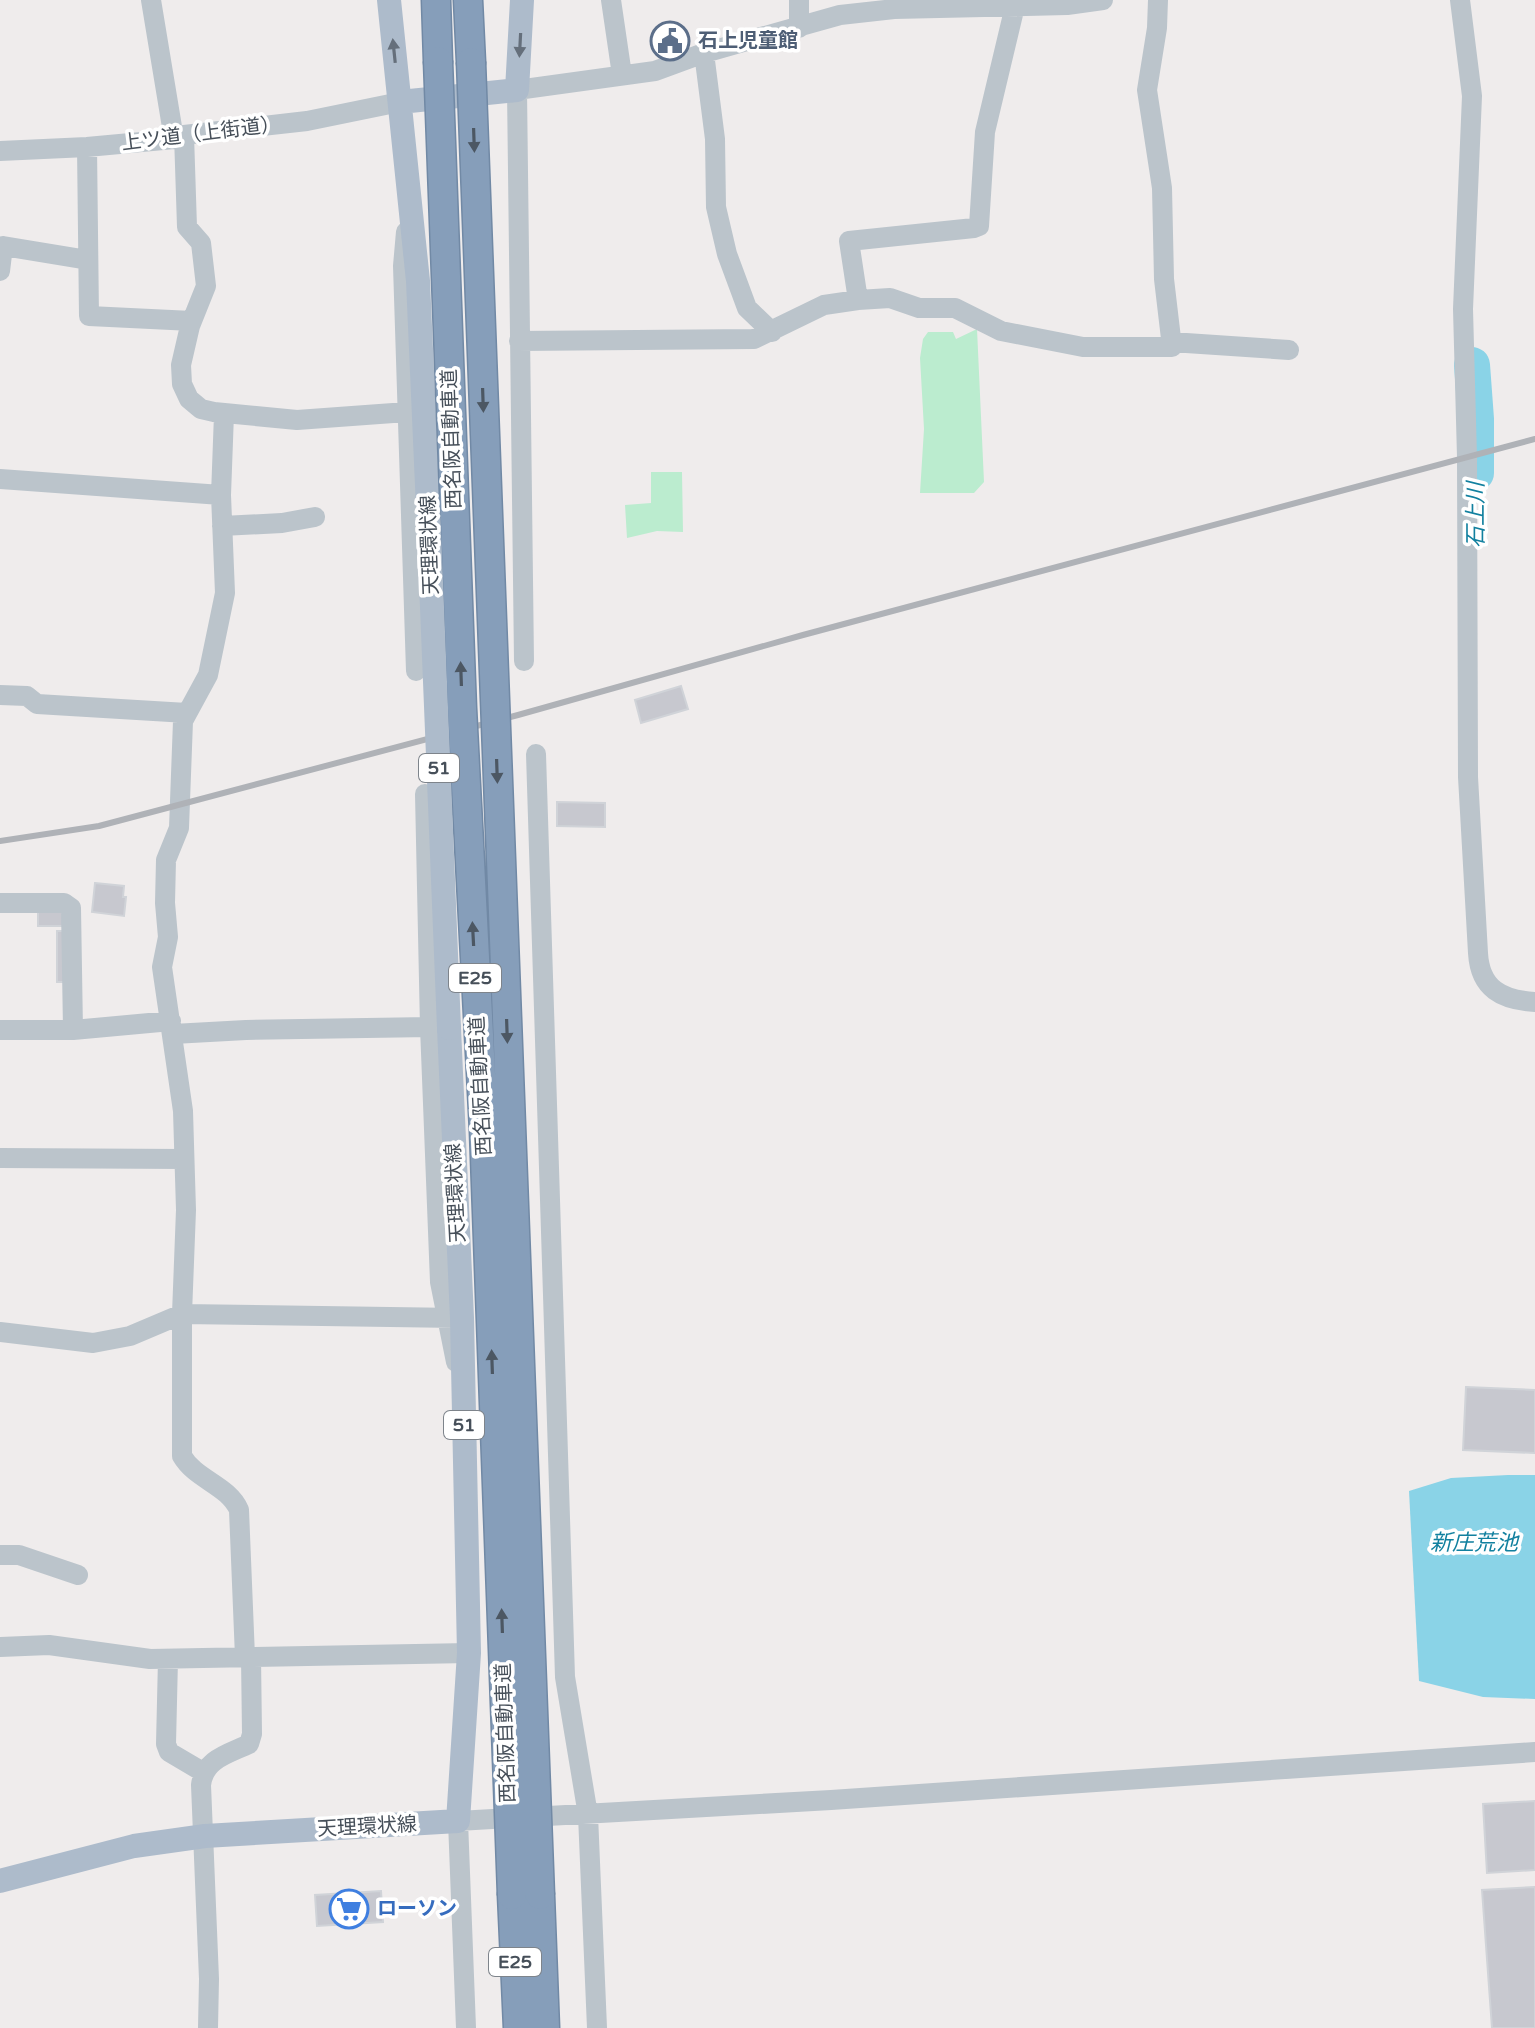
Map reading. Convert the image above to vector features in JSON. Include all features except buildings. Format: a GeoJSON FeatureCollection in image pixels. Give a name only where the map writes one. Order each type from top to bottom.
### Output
{"type":"FeatureCollection","features":[{"type":"Feature","properties":{"kind":"highway","name":"西名阪自動車道"},"geometry":{"type":"LineString","coordinates":[[434,0],[462,708],[484,1131],[518,2028]]}},
{"type":"Feature","properties":{"kind":"highway","name":"西名阪自動車道"},"geometry":{"type":"LineString","coordinates":[[468,0],[545,2028]]}},
{"type":"Feature","properties":{"kind":"highway"},"geometry":{"type":"LineString","coordinates":[[470,33],[477,0]]}},
{"type":"Feature","properties":{"kind":"main road","name":"天理環状線"},"geometry":{"type":"LineString","coordinates":[[0,1881],[134,1846],[205,1836],[458,1821],[469,1653],[463,1393],[454,1318],[440,1028],[428,508],[418,281],[389,0]]}},
{"type":"Feature","properties":{"kind":"main road"},"geometry":{"type":"LineString","coordinates":[[400,102],[517,90],[522,0]]}},
{"type":"Feature","properties":{"kind":"street"},"geometry":{"type":"LineString","coordinates":[[151,0],[179,137],[187,227],[201,243],[206,286],[192,321],[181,365],[182,384],[189,399],[201,409],[224,414],[297,420],[407,412]]}},
{"type":"Feature","properties":{"kind":"street"},"geometry":{"type":"LineString","coordinates":[[611,0],[622,75]]}},
{"type":"Feature","properties":{"kind":"street"},"geometry":{"type":"LineString","coordinates":[[799,0],[799,28]]}},
{"type":"Feature","properties":{"kind":"street"},"geometry":{"type":"LineString","coordinates":[[524,661],[517,90],[655,71],[704,53],[840,15],[894,9],[1067,5],[1103,0]]}},
{"type":"Feature","properties":{"kind":"street"},"geometry":{"type":"LineString","coordinates":[[519,341],[754,339],[824,305],[890,298],[919,308],[955,308],[1001,331],[1083,347],[1170,349],[1164,279],[1162,188],[1147,90],[1157,28],[1158,0]]}},
{"type":"Feature","properties":{"kind":"street"},"geometry":{"type":"LineString","coordinates":[[1460,0],[1472,96],[1463,309],[1468,777],[1478,962],[1485,978],[1497,992],[1514,1000],[1535,1002]]}},
{"type":"Feature","properties":{"kind":"street"},"geometry":{"type":"LineString","coordinates":[[858,300],[849,241],[979,226],[985,132],[1015,6]]}},
{"type":"Feature","properties":{"kind":"street"},"geometry":{"type":"LineString","coordinates":[[704,53],[715,139],[716,207],[727,254],[747,308],[772,332]]}},
{"type":"Feature","properties":{"kind":"street","name":"上ツ道（上街道）"},"geometry":{"type":"LineString","coordinates":[[0,151],[87,147],[179,137],[307,121],[400,102]]}},
{"type":"Feature","properties":{"kind":"street"},"geometry":{"type":"LineString","coordinates":[[87,147],[89,316],[192,321]]}},
{"type":"Feature","properties":{"kind":"street"},"geometry":{"type":"LineString","coordinates":[[409,191],[403,266],[416,671]]}},
{"type":"Feature","properties":{"kind":"street"},"geometry":{"type":"LineString","coordinates":[[0,271],[3,246],[88,260]]}},
{"type":"Feature","properties":{"kind":"street"},"geometry":{"type":"LineString","coordinates":[[1171,342],[1289,350]]}},
{"type":"Feature","properties":{"kind":"street"},"geometry":{"type":"LineString","coordinates":[[208,2028],[205,1836],[201,1785],[203,1772],[209,1764],[249,1744],[252,1734],[239,1510],[233,1498],[189,1468],[182,1456],[186,1210],[183,1111],[162,967],[168,937],[166,860],[179,828],[183,721],[208,675],[225,593],[221,495],[224,414]]}},
{"type":"Feature","properties":{"kind":"street"},"geometry":{"type":"LineString","coordinates":[[0,479],[221,495]]}},
{"type":"Feature","properties":{"kind":"street"},"geometry":{"type":"LineString","coordinates":[[222,526],[282,523],[315,517]]}},
{"type":"Feature","properties":{"kind":"street"},"geometry":{"type":"LineString","coordinates":[[0,695],[27,696],[37,704],[187,713]]}},
{"type":"Feature","properties":{"kind":"street"},"geometry":{"type":"LineString","coordinates":[[536,754],[565,1677],[588,1815],[597,2028]]}},
{"type":"Feature","properties":{"kind":"street"},"geometry":{"type":"LineString","coordinates":[[0,1030],[440,1028],[425,794]]}},
{"type":"Feature","properties":{"kind":"street"},"geometry":{"type":"LineString","coordinates":[[0,903],[64,903],[71,908],[73,1030]]}},
{"type":"Feature","properties":{"kind":"street"},"geometry":{"type":"LineString","coordinates":[[0,1158],[184,1159]]}},
{"type":"Feature","properties":{"kind":"street"},"geometry":{"type":"LineString","coordinates":[[0,1332],[93,1343],[130,1336],[182,1314],[454,1318]]}},
{"type":"Feature","properties":{"kind":"street"},"geometry":{"type":"LineString","coordinates":[[0,1555],[19,1555],[78,1575]]}},
{"type":"Feature","properties":{"kind":"street"},"geometry":{"type":"LineString","coordinates":[[0,1647],[49,1645],[150,1659],[469,1653]]}},
{"type":"Feature","properties":{"kind":"street"},"geometry":{"type":"LineString","coordinates":[[168,1659],[166,1744],[169,1752],[203,1772]]}},
{"type":"Feature","properties":{"kind":"street"},"geometry":{"type":"LineString","coordinates":[[466,2028],[458,1821],[1535,1752]]}},
{"type":"Feature","properties":{"kind":"green space"},"geometry":{"type":"Polygon","coordinates":[[[977,329],[984,482],[974,493],[920,493],[924,429],[920,358],[923,339],[928,332],[953,332],[956,339],[977,329]]]}},
{"type":"Feature","properties":{"kind":"green space"},"geometry":{"type":"Polygon","coordinates":[[[651,472],[682,472],[683,532],[657,531],[627,538],[625,505],[651,503],[651,472]]]}},
{"type":"Feature","properties":{"kind":"water","name":"新庄荒池"},"geometry":{"type":"Polygon","coordinates":[[[1535,1475],[1535,1699],[1483,1697],[1419,1681],[1409,1491],[1451,1478],[1535,1475]]]}},
{"type":"Feature","properties":{"kind":"waterway","name":"石上川"},"geometry":{"type":"LineString","coordinates":[[1472,365],[1476,473]]}},
{"type":"Feature","properties":{"kind":"railway"},"geometry":{"type":"LineString","coordinates":[[0,841],[99,826],[1535,439]]}},
{"type":"Feature","properties":{"kind":"place","name":"石上児童館"},"geometry":{"type":"Point","coordinates":[670,41]}},
{"type":"Feature","properties":{"kind":"place","name":"ローソン"},"geometry":{"type":"Point","coordinates":[349,1909]}}]}
